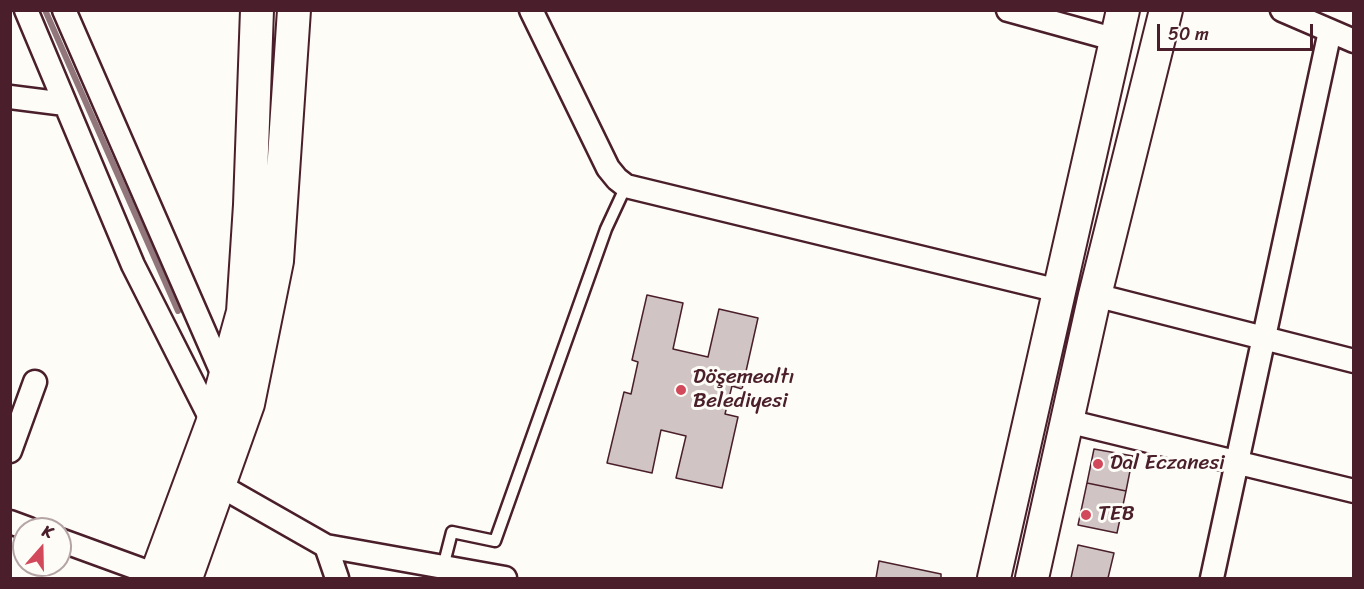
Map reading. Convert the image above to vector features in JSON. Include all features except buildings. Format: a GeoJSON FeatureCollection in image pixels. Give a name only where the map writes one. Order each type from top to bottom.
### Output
{"type":"FeatureCollection","features":[{"type":"Feature","properties":{"kind":"main road"},"geometry":{"type":"LineString","coordinates":[[166,578],[206,480],[212,424],[243,312],[250,205],[257,10]]}},
{"type":"Feature","properties":{"kind":"main road"},"geometry":{"type":"LineString","coordinates":[[206,480],[232,449],[248,404],[277,261],[294,10]]}},
{"type":"Feature","properties":{"kind":"main road"},"geometry":{"type":"LineString","coordinates":[[1032,579],[1095,295],[1166,10]]}},
{"type":"Feature","properties":{"kind":"main road"},"geometry":{"type":"LineString","coordinates":[[994,579],[1120,25]]}},
{"type":"Feature","properties":{"kind":"street"},"geometry":{"type":"LineString","coordinates":[[26,10],[133,265],[212,424],[232,449]]}},
{"type":"Feature","properties":{"kind":"street"},"geometry":{"type":"LineString","coordinates":[[64,10],[224,377],[248,404]]}},
{"type":"Feature","properties":{"kind":"street"},"geometry":{"type":"LineString","coordinates":[[531,10],[608,168],[626,186],[1059,291]]}},
{"type":"Feature","properties":{"kind":"street"},"geometry":{"type":"LineString","coordinates":[[1008,10],[1120,25]]}},
{"type":"Feature","properties":{"kind":"street"},"geometry":{"type":"LineString","coordinates":[[1282,10],[1353,41]]}},
{"type":"Feature","properties":{"kind":"street"},"geometry":{"type":"LineString","coordinates":[[1212,579],[1330,31]]}},
{"type":"Feature","properties":{"kind":"street"},"geometry":{"type":"LineString","coordinates":[[10,97],[65,104]]}},
{"type":"Feature","properties":{"kind":"street"},"geometry":{"type":"LineString","coordinates":[[1095,295],[1353,362]]}},
{"type":"Feature","properties":{"kind":"street"},"geometry":{"type":"LineString","coordinates":[[10,451],[35,382]]}},
{"type":"Feature","properties":{"kind":"street"},"geometry":{"type":"LineString","coordinates":[[1067,421],[1353,491]]}},
{"type":"Feature","properties":{"kind":"street"},"geometry":{"type":"LineString","coordinates":[[206,480],[326,546],[505,579]]}},
{"type":"Feature","properties":{"kind":"street"},"geometry":{"type":"LineString","coordinates":[[72,544],[166,578]]}},
{"type":"Feature","properties":{"kind":"street"},"geometry":{"type":"LineString","coordinates":[[326,546],[337,579]]}},
{"type":"Feature","properties":{"kind":"lane"},"geometry":{"type":"LineString","coordinates":[[443,567],[452,532],[495,541],[603,239],[626,186]]}},
{"type":"Feature","properties":{"kind":"waterway"},"geometry":{"type":"LineString","coordinates":[[45,10],[178,311]]}},
{"type":"Feature","properties":{"kind":"place","name":"Döşemealtı Belediyesi"},"geometry":{"type":"Point","coordinates":[681,390]}},
{"type":"Feature","properties":{"kind":"place","name":"Dal Eczanesi"},"geometry":{"type":"Point","coordinates":[1098,464]}},
{"type":"Feature","properties":{"kind":"place","name":"TEB"},"geometry":{"type":"Point","coordinates":[1086,515]}}]}
